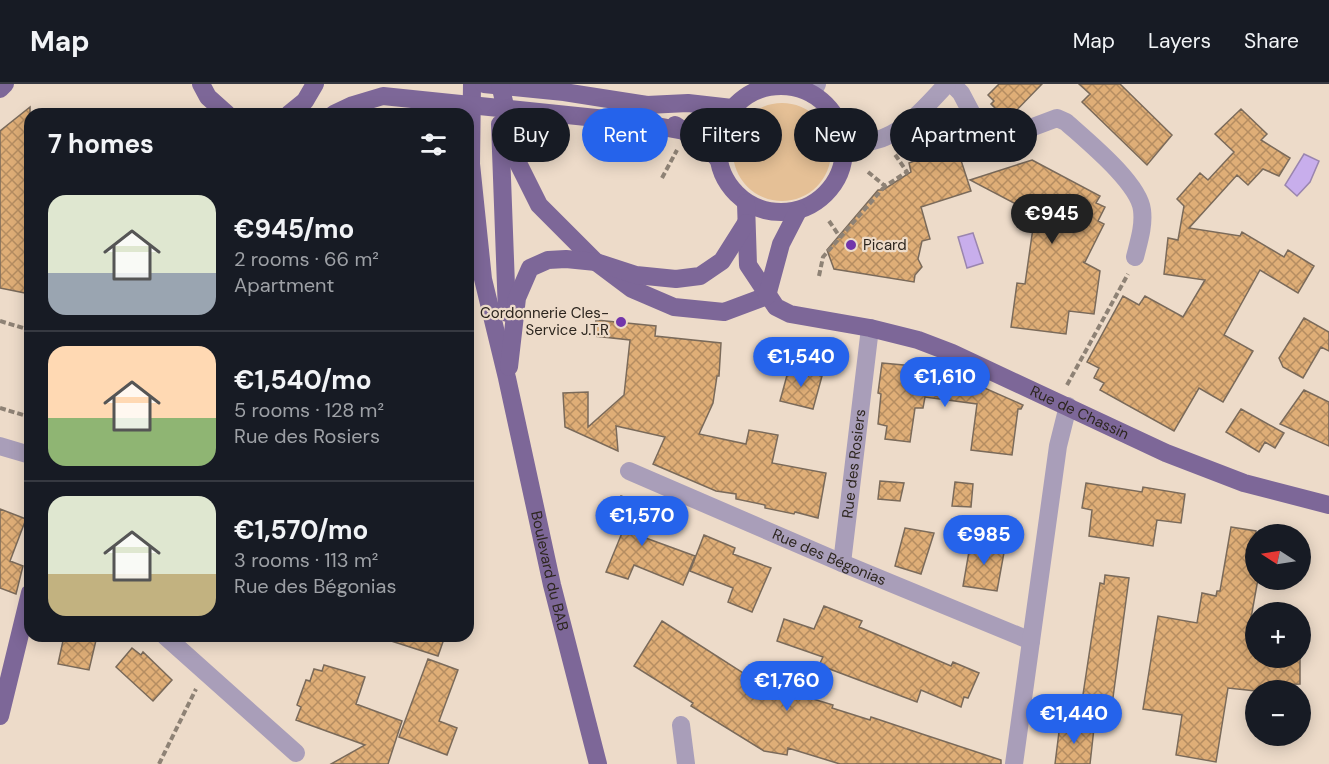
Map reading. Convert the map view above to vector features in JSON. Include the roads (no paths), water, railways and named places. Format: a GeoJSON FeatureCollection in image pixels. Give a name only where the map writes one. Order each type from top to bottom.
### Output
{"type":"FeatureCollection","features":[{"type":"Feature","properties":{"kind":"main road"},"geometry":{"type":"LineString","coordinates":[[0,89],[5,84]]}},
{"type":"Feature","properties":{"kind":"main road"},"geometry":{"type":"LineString","coordinates":[[201,84],[208,97],[220,108]]}},
{"type":"Feature","properties":{"kind":"main road"},"geometry":{"type":"LineString","coordinates":[[296,108],[305,101],[315,84]]}},
{"type":"Feature","properties":{"kind":"main road","name":"Boulevard du BAB"},"geometry":{"type":"LineString","coordinates":[[472,84],[472,108]]}},
{"type":"Feature","properties":{"kind":"main road"},"geometry":{"type":"LineString","coordinates":[[484,84],[564,92],[647,105],[688,103],[732,108],[761,88],[796,87],[814,89],[829,108]]}},
{"type":"Feature","properties":{"kind":"main road"},"geometry":{"type":"LineString","coordinates":[[499,84],[518,163],[539,205],[596,262],[632,289],[674,307],[724,312],[767,296],[781,244],[798,211]]}},
{"type":"Feature","properties":{"kind":"main road","name":"Boulevard du BAB"},"geometry":{"type":"LineString","coordinates":[[499,84],[507,292],[507,378]]}},
{"type":"Feature","properties":{"kind":"main road"},"geometry":{"type":"LineString","coordinates":[[347,108],[383,96],[635,122],[680,131]]}},
{"type":"Feature","properties":{"kind":"main road"},"geometry":{"type":"LineString","coordinates":[[647,105],[680,129]]}},
{"type":"Feature","properties":{"kind":"main road"},"geometry":{"type":"LineString","coordinates":[[719,162],[728,184],[746,203],[761,210],[780,213],[798,211],[815,203],[829,192],[838,177],[843,162]]}},
{"type":"Feature","properties":{"kind":"main road","name":"Boulevard du BAB"},"geometry":{"type":"LineString","coordinates":[[474,193],[483,279],[552,585],[598,764]]}},
{"type":"Feature","properties":{"kind":"main road","name":"Rue de Chassin"},"geometry":{"type":"LineString","coordinates":[[746,203],[748,265],[776,307],[790,314],[870,328],[918,340],[952,353],[1166,453],[1244,483],[1329,505]]}},
{"type":"Feature","properties":{"kind":"main road"},"geometry":{"type":"LineString","coordinates":[[507,378],[517,298],[530,268],[548,260],[596,262],[636,275],[676,279],[700,276],[722,261],[746,223]]}},
{"type":"Feature","properties":{"kind":"main road"},"geometry":{"type":"LineString","coordinates":[[0,716],[24,618]]}},
{"type":"Feature","properties":{"kind":"street"},"geometry":{"type":"LineString","coordinates":[[878,139],[907,124],[947,84]]}},
{"type":"Feature","properties":{"kind":"street"},"geometry":{"type":"LineString","coordinates":[[952,84],[961,93],[981,131],[987,135],[1012,135],[1057,118],[1066,122],[1080,135],[1122,176],[1141,201],[1143,224],[1135,257]]}},
{"type":"Feature","properties":{"kind":"street","name":"Rue des Rosiers"},"geometry":{"type":"LineString","coordinates":[[842,563],[870,328]]}},
{"type":"Feature","properties":{"kind":"street"},"geometry":{"type":"LineString","coordinates":[[1014,764],[1063,404]]}},
{"type":"Feature","properties":{"kind":"street"},"geometry":{"type":"LineString","coordinates":[[0,446],[24,453]]}},
{"type":"Feature","properties":{"kind":"street","name":"Rue des Bégonias"},"geometry":{"type":"LineString","coordinates":[[629,471],[1031,641]]}},
{"type":"Feature","properties":{"kind":"street"},"geometry":{"type":"LineString","coordinates":[[172,642],[296,753]]}},
{"type":"Feature","properties":{"kind":"street"},"geometry":{"type":"LineString","coordinates":[[681,725],[686,764]]}},
{"type":"Feature","properties":{"kind":"place","name":"Picard"},"geometry":{"type":"Point","coordinates":[851,245]}},
{"type":"Feature","properties":{"kind":"place","name":"Cordonnerie Cles- Service J.T.R"},"geometry":{"type":"Point","coordinates":[621,322]}}]}
